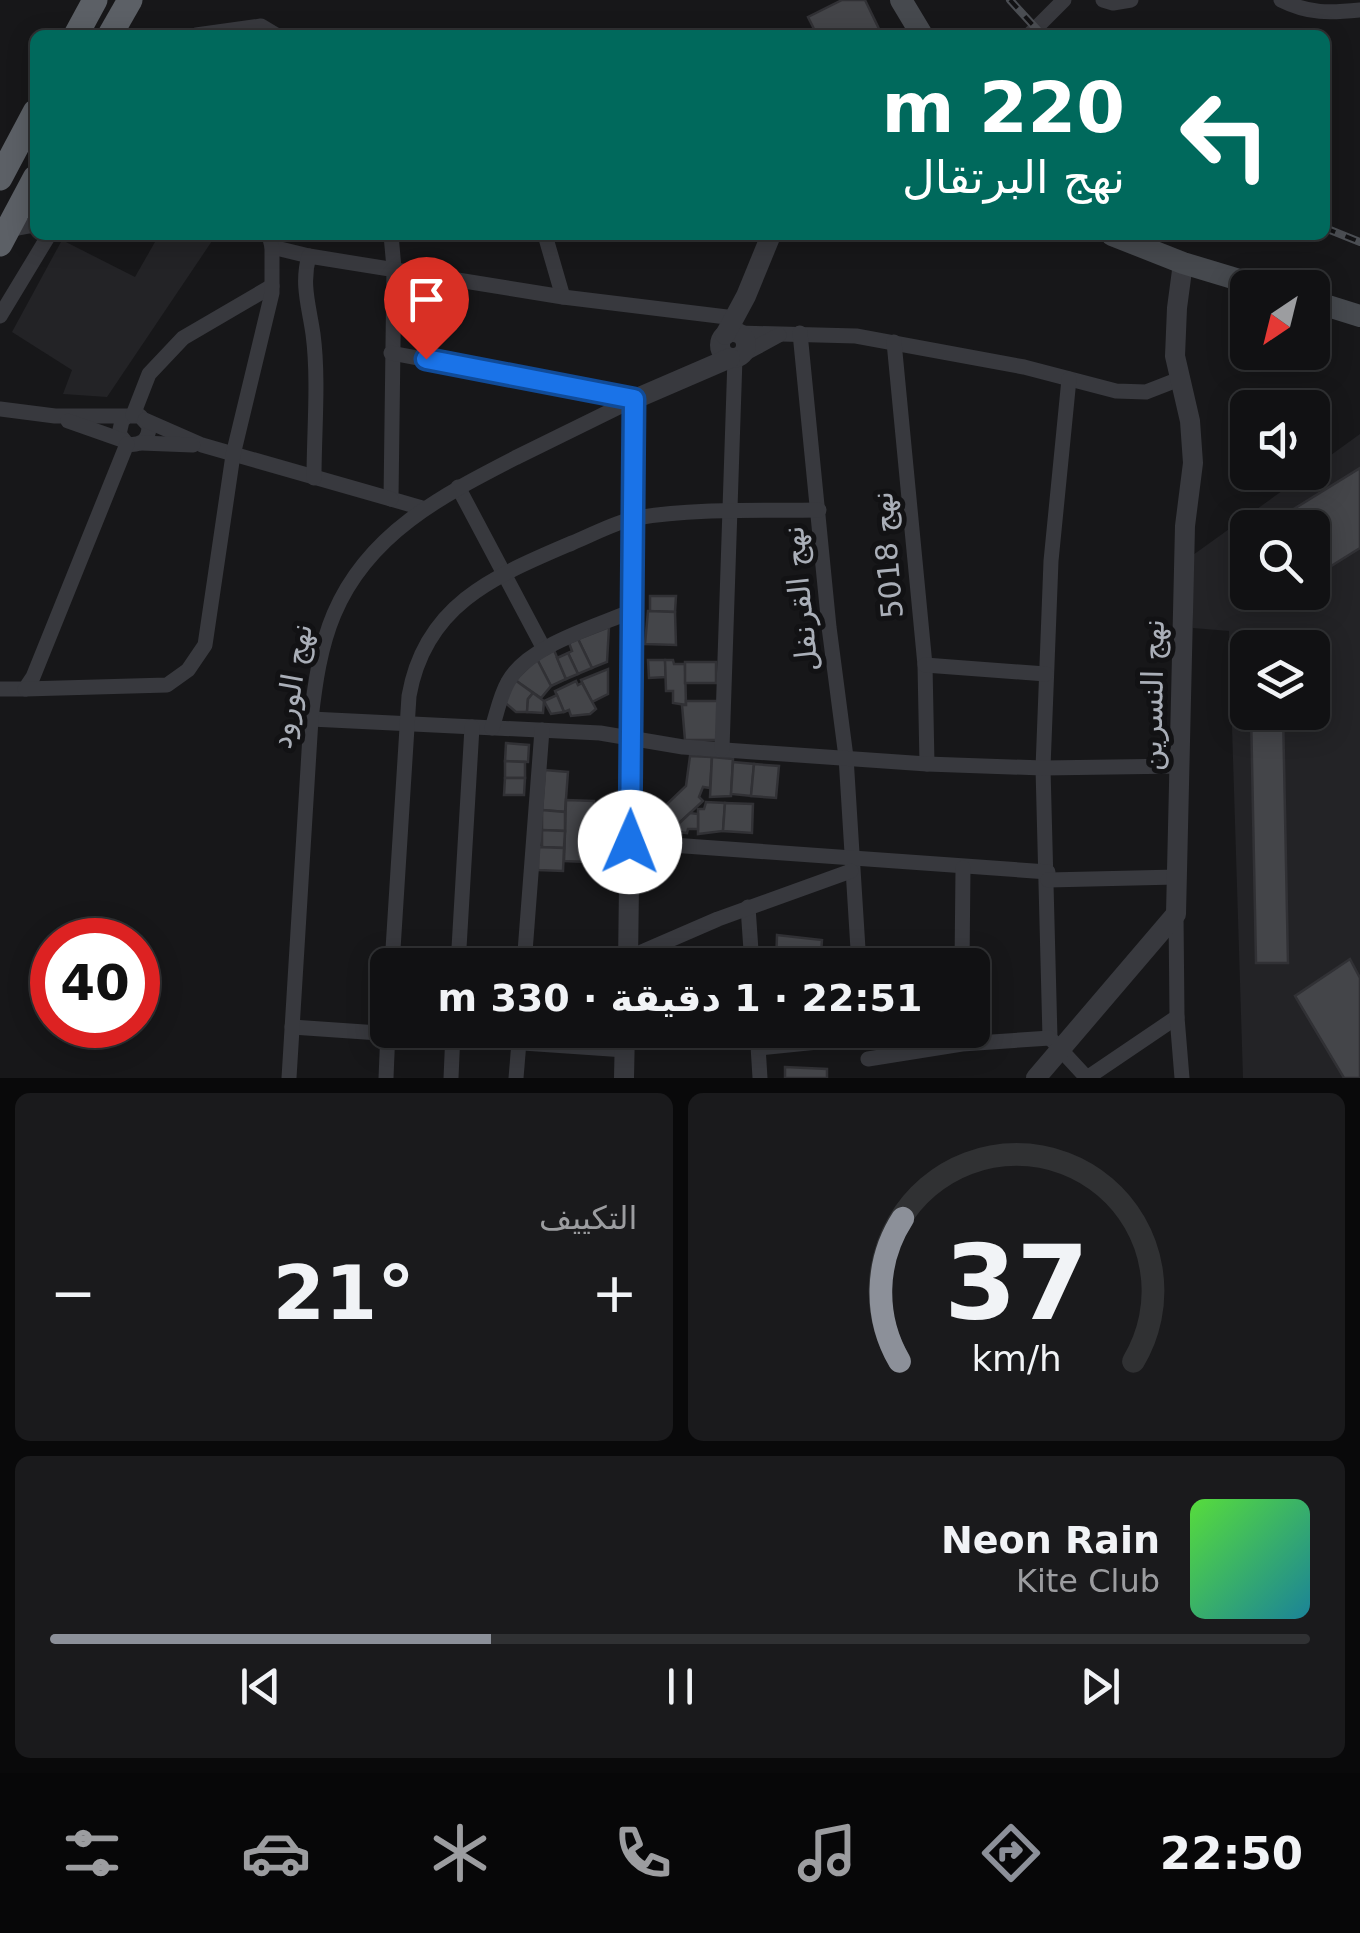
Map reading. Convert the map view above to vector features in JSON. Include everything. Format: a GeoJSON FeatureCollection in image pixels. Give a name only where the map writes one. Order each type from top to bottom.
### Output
{"type":"FeatureCollection","features":[{"type":"Feature","properties":{"kind":"highway"},"geometry":{"type":"LineString","coordinates":[[113,30],[130,0]]}},
{"type":"Feature","properties":{"kind":"highway"},"geometry":{"type":"LineString","coordinates":[[114,30],[141,0]]}},
{"type":"Feature","properties":{"kind":"highway"},"geometry":{"type":"LineString","coordinates":[[0,178],[30,121]]}},
{"type":"Feature","properties":{"kind":"highway"},"geometry":{"type":"LineString","coordinates":[[4,237],[30,188]]}},
{"type":"Feature","properties":{"kind":"main road"},"geometry":{"type":"LineString","coordinates":[[901,0],[919,30]]}},
{"type":"Feature","properties":{"kind":"main road"},"geometry":{"type":"LineString","coordinates":[[1124,240],[1230,277]]}},
{"type":"Feature","properties":{"kind":"main road"},"geometry":{"type":"LineString","coordinates":[[1330,307],[1360,316]]}},
{"type":"Feature","properties":{"kind":"street"},"geometry":{"type":"LineString","coordinates":[[1035,30],[1064,0]]}},
{"type":"Feature","properties":{"kind":"street"},"geometry":{"type":"LineString","coordinates":[[1102,0],[1131,0]]}},
{"type":"Feature","properties":{"kind":"street"},"geometry":{"type":"LineString","coordinates":[[1282,0],[1326,14],[1360,10]]}},
{"type":"Feature","properties":{"kind":"street"},"geometry":{"type":"LineString","coordinates":[[232,30],[261,26],[268,30]]}},
{"type":"Feature","properties":{"kind":"street"},"geometry":{"type":"LineString","coordinates":[[4,237],[30,227]]}},
{"type":"Feature","properties":{"kind":"street"},"geometry":{"type":"LineString","coordinates":[[0,316],[46,240]]}},
{"type":"Feature","properties":{"kind":"street"},"geometry":{"type":"LineString","coordinates":[[390,499],[391,240]]}},
{"type":"Feature","properties":{"kind":"street"},"geometry":{"type":"LineString","coordinates":[[547,240],[564,297]]}},
{"type":"Feature","properties":{"kind":"street"},"geometry":{"type":"LineString","coordinates":[[722,749],[735,341],[769,240]]}},
{"type":"Feature","properties":{"kind":"street"},"geometry":{"type":"LineString","coordinates":[[0,690],[167,685],[188,670],[205,645],[233,455],[272,286],[270,241],[309,256],[564,297],[735,341],[783,333],[856,336],[1116,391],[1146,392],[1182,378]]}},
{"type":"Feature","properties":{"kind":"street"},"geometry":{"type":"LineString","coordinates":[[309,256],[305,272],[306,305],[313,335],[314,478]]}},
{"type":"Feature","properties":{"kind":"street","name":"نهج النسرين"},"geometry":{"type":"LineString","coordinates":[[1176,914],[1185,526],[1193,464],[1190,420],[1175,356],[1184,264]]}},
{"type":"Feature","properties":{"kind":"street"},"geometry":{"type":"LineString","coordinates":[[130,442],[119,427],[135,417],[149,374],[183,338],[272,286]]}},
{"type":"Feature","properties":{"kind":"street","name":"نهج القرنفل"},"geometry":{"type":"LineString","coordinates":[[800,333],[846,757],[858,948]]}},
{"type":"Feature","properties":{"kind":"street","name":"نهج الورود"},"geometry":{"type":"LineString","coordinates":[[289,1078],[310,719],[326,634],[344,594],[375,552],[422,508],[682,378],[735,341]]}},
{"type":"Feature","properties":{"kind":"street","name":"نهج 5018"},"geometry":{"type":"LineString","coordinates":[[894,342],[925,666],[927,764]]}},
{"type":"Feature","properties":{"kind":"street"},"geometry":{"type":"LineString","coordinates":[[391,353],[634,399],[628,948]]}},
{"type":"Feature","properties":{"kind":"street"},"geometry":{"type":"LineString","coordinates":[[1069,379],[1051,561],[1043,768],[1056,1044],[1087,1078],[1177,1017]]}},
{"type":"Feature","properties":{"kind":"street"},"geometry":{"type":"LineString","coordinates":[[0,408],[55,416],[135,417],[233,455],[422,508]]}},
{"type":"Feature","properties":{"kind":"street"},"geometry":{"type":"LineString","coordinates":[[55,416],[130,442],[202,445]]}},
{"type":"Feature","properties":{"kind":"street"},"geometry":{"type":"LineString","coordinates":[[25,689],[130,442],[149,433],[135,417]]}},
{"type":"Feature","properties":{"kind":"street"},"geometry":{"type":"LineString","coordinates":[[458,487],[544,649]]}},
{"type":"Feature","properties":{"kind":"street"},"geometry":{"type":"LineString","coordinates":[[393,948],[412,677],[427,644],[466,596],[502,573],[632,518],[819,510]]}},
{"type":"Feature","properties":{"kind":"street"},"geometry":{"type":"LineString","coordinates":[[492,728],[507,683],[525,662],[544,649],[632,611]]}},
{"type":"Feature","properties":{"kind":"street"},"geometry":{"type":"LineString","coordinates":[[925,666],[1046,674]]}},
{"type":"Feature","properties":{"kind":"street"},"geometry":{"type":"LineString","coordinates":[[310,719],[600,733],[683,747],[927,764],[1043,768],[1180,766]]}},
{"type":"Feature","properties":{"kind":"street"},"geometry":{"type":"LineString","coordinates":[[459,948],[472,728]]}},
{"type":"Feature","properties":{"kind":"street"},"geometry":{"type":"LineString","coordinates":[[525,948],[542,730]]}},
{"type":"Feature","properties":{"kind":"street"},"geometry":{"type":"LineString","coordinates":[[630,842],[851,865],[964,868],[1048,876],[1177,877]]}},
{"type":"Feature","properties":{"kind":"street"},"geometry":{"type":"LineString","coordinates":[[659,948],[851,865]]}},
{"type":"Feature","properties":{"kind":"street"},"geometry":{"type":"LineString","coordinates":[[962,948],[964,868]]}},
{"type":"Feature","properties":{"kind":"street"},"geometry":{"type":"LineString","coordinates":[[748,907],[751,948]]}},
{"type":"Feature","properties":{"kind":"street"},"geometry":{"type":"LineString","coordinates":[[1036,1078],[1056,1044],[1176,914]]}},
{"type":"Feature","properties":{"kind":"street"},"geometry":{"type":"LineString","coordinates":[[1176,914],[1182,1078]]}},
{"type":"Feature","properties":{"kind":"street"},"geometry":{"type":"LineString","coordinates":[[292,1027],[370,1031]]}},
{"type":"Feature","properties":{"kind":"street"},"geometry":{"type":"LineString","coordinates":[[990,1039],[1056,1044]]}},
{"type":"Feature","properties":{"kind":"street"},"geometry":{"type":"LineString","coordinates":[[386,1078],[387,1048]]}},
{"type":"Feature","properties":{"kind":"street"},"geometry":{"type":"LineString","coordinates":[[451,1078],[452,1048]]}},
{"type":"Feature","properties":{"kind":"street"},"geometry":{"type":"LineString","coordinates":[[516,1078],[518,1048]]}},
{"type":"Feature","properties":{"kind":"street"},"geometry":{"type":"LineString","coordinates":[[624,1078],[625,1048]]}},
{"type":"Feature","properties":{"kind":"street"},"geometry":{"type":"LineString","coordinates":[[758,1048],[760,1078]]}},
{"type":"Feature","properties":{"kind":"street"},"geometry":{"type":"LineString","coordinates":[[867,1048],[870,1078]]}},
{"type":"Feature","properties":{"kind":"street"},"geometry":{"type":"LineString","coordinates":[[868,1060],[917,1048]]}},
{"type":"Feature","properties":{"kind":"shaded area"},"geometry":{"type":"Polygon","coordinates":[[[62,240],[135,277],[156,240],[213,240],[107,397],[63,394],[72,370],[12,332],[62,240]]]}},
{"type":"Feature","properties":{"kind":"shaded area"},"geometry":{"type":"Polygon","coordinates":[[[1360,434],[1360,1078],[1243,1078],[1232,730],[1330,730],[1330,630],[1230,630],[1230,663],[1229,631],[1193,628],[1193,555],[1230,528],[1230,610],[1330,610],[1330,510],[1256,510],[1283,490],[1330,490],[1330,456],[1360,434]]]}},
{"type":"Feature","properties":{"kind":"building"},"geometry":{"type":"Polygon","coordinates":[[[842,0],[865,0],[880,30],[814,30],[808,17],[842,0]]]}},
{"type":"Feature","properties":{"kind":"building"},"geometry":{"type":"Polygon","coordinates":[[[1360,468],[1360,548],[1330,567],[1330,510],[1292,510],[1360,468]]]}},
{"type":"Feature","properties":{"kind":"building"},"geometry":{"type":"Polygon","coordinates":[[[650,596],[676,596],[675,612],[650,611],[650,596]]]}},
{"type":"Feature","properties":{"kind":"building"},"geometry":{"type":"Polygon","coordinates":[[[648,611],[675,612],[676,645],[645,644],[648,611]]]}},
{"type":"Feature","properties":{"kind":"building"},"geometry":{"type":"Polygon","coordinates":[[[609,627],[607,662],[592,668],[578,639],[609,627]]]}},
{"type":"Feature","properties":{"kind":"building"},"geometry":{"type":"Polygon","coordinates":[[[578,639],[592,668],[578,674],[568,653],[572,651],[569,643],[578,639]]]}},
{"type":"Feature","properties":{"kind":"building"},"geometry":{"type":"Polygon","coordinates":[[[554,650],[566,679],[551,686],[537,659],[554,650]]]}},
{"type":"Feature","properties":{"kind":"building"},"geometry":{"type":"Polygon","coordinates":[[[568,653],[578,674],[566,679],[557,658],[568,653]]]}},
{"type":"Feature","properties":{"kind":"building"},"geometry":{"type":"Polygon","coordinates":[[[537,659],[551,686],[541,698],[515,680],[537,659]]]}},
{"type":"Feature","properties":{"kind":"building"},"geometry":{"type":"Polygon","coordinates":[[[648,660],[665,660],[666,677],[649,678],[648,660]]]}},
{"type":"Feature","properties":{"kind":"building"},"geometry":{"type":"Polygon","coordinates":[[[665,660],[685,664],[686,705],[673,703],[673,691],[666,691],[665,660]]]}},
{"type":"Feature","properties":{"kind":"building"},"geometry":{"type":"Polygon","coordinates":[[[685,662],[716,662],[716,683],[685,683],[685,662]]]}},
{"type":"Feature","properties":{"kind":"building"},"geometry":{"type":"Polygon","coordinates":[[[608,669],[608,694],[592,702],[581,680],[608,669]]]}},
{"type":"Feature","properties":{"kind":"building"},"geometry":{"type":"Polygon","coordinates":[[[515,680],[533,693],[527,712],[516,712],[503,701],[515,680]]]}},
{"type":"Feature","properties":{"kind":"building"},"geometry":{"type":"Polygon","coordinates":[[[576,681],[578,685],[582,683],[596,709],[590,714],[571,716],[569,710],[564,712],[555,691],[576,681]]]}},
{"type":"Feature","properties":{"kind":"building"},"geometry":{"type":"Polygon","coordinates":[[[533,693],[544,701],[543,713],[527,712],[533,693]]]}},
{"type":"Feature","properties":{"kind":"building"},"geometry":{"type":"Polygon","coordinates":[[[557,695],[564,712],[551,714],[544,701],[557,695]]]}},
{"type":"Feature","properties":{"kind":"building"},"geometry":{"type":"Polygon","coordinates":[[[686,701],[718,701],[717,740],[685,740],[682,705],[686,701]]]}},
{"type":"Feature","properties":{"kind":"building"},"geometry":{"type":"Polygon","coordinates":[[[1251,730],[1283,730],[1288,963],[1256,963],[1251,730]]]}},
{"type":"Feature","properties":{"kind":"building"},"geometry":{"type":"Polygon","coordinates":[[[506,743],[529,745],[528,762],[505,761],[506,743]]]}},
{"type":"Feature","properties":{"kind":"building"},"geometry":{"type":"Polygon","coordinates":[[[690,756],[712,757],[710,788],[703,787],[699,797],[703,801],[678,824],[673,819],[664,821],[665,831],[641,829],[642,804],[664,807],[686,786],[690,756]]]}},
{"type":"Feature","properties":{"kind":"building"},"geometry":{"type":"Polygon","coordinates":[[[712,757],[733,759],[731,796],[710,797],[712,757]]]}},
{"type":"Feature","properties":{"kind":"building"},"geometry":{"type":"Polygon","coordinates":[[[505,761],[525,762],[525,778],[505,778],[505,761]]]}},
{"type":"Feature","properties":{"kind":"building"},"geometry":{"type":"Polygon","coordinates":[[[733,762],[754,764],[751,796],[731,794],[733,762]]]}},
{"type":"Feature","properties":{"kind":"building"},"geometry":{"type":"Polygon","coordinates":[[[754,764],[779,766],[776,798],[751,796],[754,764]]]}},
{"type":"Feature","properties":{"kind":"building"},"geometry":{"type":"Polygon","coordinates":[[[545,770],[568,772],[565,812],[542,810],[545,770]]]}},
{"type":"Feature","properties":{"kind":"building"},"geometry":{"type":"Polygon","coordinates":[[[505,778],[525,778],[524,795],[504,795],[505,778]]]}},
{"type":"Feature","properties":{"kind":"building"},"geometry":{"type":"Polygon","coordinates":[[[566,800],[594,801],[594,809],[601,809],[601,820],[613,821],[612,863],[564,861],[566,800]]]}},
{"type":"Feature","properties":{"kind":"building"},"geometry":{"type":"Polygon","coordinates":[[[706,802],[725,803],[723,831],[698,834],[698,809],[704,809],[706,802]]]}},
{"type":"Feature","properties":{"kind":"building"},"geometry":{"type":"Polygon","coordinates":[[[725,803],[753,804],[752,833],[723,831],[725,803]]]}},
{"type":"Feature","properties":{"kind":"building"},"geometry":{"type":"Polygon","coordinates":[[[542,810],[565,812],[565,831],[542,830],[542,810]]]}},
{"type":"Feature","properties":{"kind":"building"},"geometry":{"type":"Polygon","coordinates":[[[690,813],[698,814],[698,829],[688,829],[687,833],[671,831],[690,813]]]}},
{"type":"Feature","properties":{"kind":"building"},"geometry":{"type":"Polygon","coordinates":[[[542,830],[565,831],[564,848],[542,847],[542,830]]]}},
{"type":"Feature","properties":{"kind":"building"},"geometry":{"type":"Polygon","coordinates":[[[538,847],[564,848],[563,871],[538,870],[538,847]]]}},
{"type":"Feature","properties":{"kind":"building"},"geometry":{"type":"Polygon","coordinates":[[[777,935],[822,940],[821,948],[777,948],[777,935]]]}},
{"type":"Feature","properties":{"kind":"building"},"geometry":{"type":"Polygon","coordinates":[[[1350,959],[1360,978],[1360,1078],[1344,1078],[1295,996],[1350,959]]]}},
{"type":"Feature","properties":{"kind":"building"},"geometry":{"type":"Polygon","coordinates":[[[785,1067],[827,1069],[827,1078],[785,1078],[785,1067]]]}},
{"type":"Feature","properties":{"kind":"railway"},"geometry":{"type":"LineString","coordinates":[[1010,0],[1037,30]]}},
{"type":"Feature","properties":{"kind":"railway"},"geometry":{"type":"LineString","coordinates":[[1330,230],[1360,242]]}},
{"type":"Feature","properties":{"kind":"route"},"geometry":{"type":"LineString","coordinates":[[426,359],[634,399],[630,842]]}}]}
